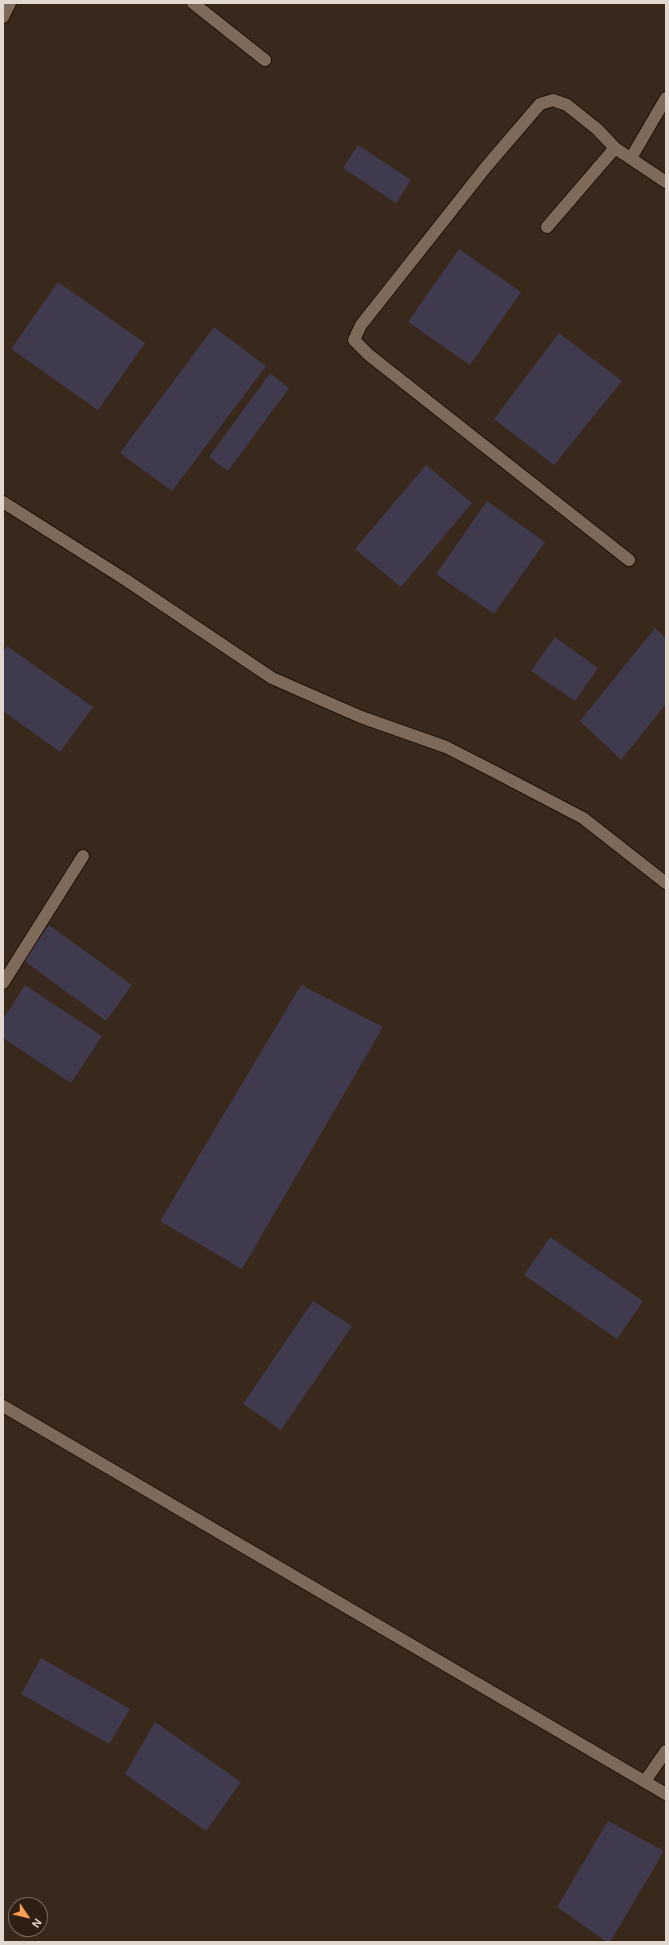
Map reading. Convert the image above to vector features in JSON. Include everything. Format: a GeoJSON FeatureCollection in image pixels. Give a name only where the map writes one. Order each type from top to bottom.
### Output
{"type":"FeatureCollection","features":[{"type":"Feature","properties":{"kind":"street"},"geometry":{"type":"LineString","coordinates":[[3,17],[10,3]]}},
{"type":"Feature","properties":{"kind":"street"},"geometry":{"type":"LineString","coordinates":[[192,3],[265,60]]}},
{"type":"Feature","properties":{"kind":"street"},"geometry":{"type":"LineString","coordinates":[[631,158],[666,98]]}},
{"type":"Feature","properties":{"kind":"street"},"geometry":{"type":"LineString","coordinates":[[629,560],[369,355],[354,340],[366,319],[486,167],[540,104],[552,100],[567,105],[597,128],[615,148],[666,182]]}},
{"type":"Feature","properties":{"kind":"street"},"geometry":{"type":"LineString","coordinates":[[547,227],[615,148]]}},
{"type":"Feature","properties":{"kind":"street"},"geometry":{"type":"LineString","coordinates":[[3,502],[126,580],[272,678],[361,717],[446,747],[488,768],[583,818],[666,883]]}},
{"type":"Feature","properties":{"kind":"street"},"geometry":{"type":"LineString","coordinates":[[3,983],[83,856]]}},
{"type":"Feature","properties":{"kind":"street"},"geometry":{"type":"LineString","coordinates":[[3,1406],[666,1794]]}},
{"type":"Feature","properties":{"kind":"street"},"geometry":{"type":"LineString","coordinates":[[645,1781],[666,1751]]}},
{"type":"Feature","properties":{"kind":"building"},"geometry":{"type":"Polygon","coordinates":[[[358,145],[411,180],[396,203],[343,168],[358,145]]]}},
{"type":"Feature","properties":{"kind":"building"},"geometry":{"type":"Polygon","coordinates":[[[459,249],[521,292],[470,365],[408,322],[459,249]]]}},
{"type":"Feature","properties":{"kind":"building"},"geometry":{"type":"Polygon","coordinates":[[[58,282],[145,343],[98,410],[11,349],[58,282]]]}},
{"type":"Feature","properties":{"kind":"building"},"geometry":{"type":"Polygon","coordinates":[[[214,327],[266,366],[172,491],[120,453],[214,327]]]}},
{"type":"Feature","properties":{"kind":"building"},"geometry":{"type":"Polygon","coordinates":[[[559,333],[622,381],[554,465],[494,419],[559,333]]]}},
{"type":"Feature","properties":{"kind":"building"},"geometry":{"type":"Polygon","coordinates":[[[270,373],[289,388],[228,471],[209,457],[270,373]]]}},
{"type":"Feature","properties":{"kind":"building"},"geometry":{"type":"Polygon","coordinates":[[[426,465],[472,503],[401,587],[355,549],[426,465]]]}},
{"type":"Feature","properties":{"kind":"building"},"geometry":{"type":"Polygon","coordinates":[[[487,501],[545,542],[494,614],[436,574],[487,501]]]}},
{"type":"Feature","properties":{"kind":"building"},"geometry":{"type":"Polygon","coordinates":[[[655,628],[666,638],[666,704],[621,760],[580,721],[655,628]]]}},
{"type":"Feature","properties":{"kind":"building"},"geometry":{"type":"Polygon","coordinates":[[[555,637],[598,668],[575,701],[531,671],[555,637]]]}},
{"type":"Feature","properties":{"kind":"building"},"geometry":{"type":"Polygon","coordinates":[[[7,646],[93,707],[60,752],[3,711],[3,652],[7,646]]]}},
{"type":"Feature","properties":{"kind":"building"},"geometry":{"type":"Polygon","coordinates":[[[49,925],[132,985],[106,1021],[23,960],[49,925]]]}},
{"type":"Feature","properties":{"kind":"building"},"geometry":{"type":"Polygon","coordinates":[[[25,985],[102,1036],[71,1083],[3,1038],[3,1019],[25,985]]]}},
{"type":"Feature","properties":{"kind":"building"},"geometry":{"type":"Polygon","coordinates":[[[301,985],[383,1027],[242,1269],[160,1221],[301,985]]]}},
{"type":"Feature","properties":{"kind":"building"},"geometry":{"type":"Polygon","coordinates":[[[550,1237],[643,1301],[617,1339],[524,1275],[550,1237]]]}},
{"type":"Feature","properties":{"kind":"building"},"geometry":{"type":"Polygon","coordinates":[[[313,1301],[352,1326],[281,1430],[243,1404],[313,1301]]]}},
{"type":"Feature","properties":{"kind":"building"},"geometry":{"type":"Polygon","coordinates":[[[41,1658],[130,1709],[109,1744],[21,1694],[41,1658]]]}},
{"type":"Feature","properties":{"kind":"building"},"geometry":{"type":"Polygon","coordinates":[[[155,1722],[241,1782],[206,1831],[125,1774],[155,1722]]]}},
{"type":"Feature","properties":{"kind":"building"},"geometry":{"type":"Polygon","coordinates":[[[608,1821],[664,1851],[610,1942],[607,1942],[557,1907],[608,1821]]]}}]}
